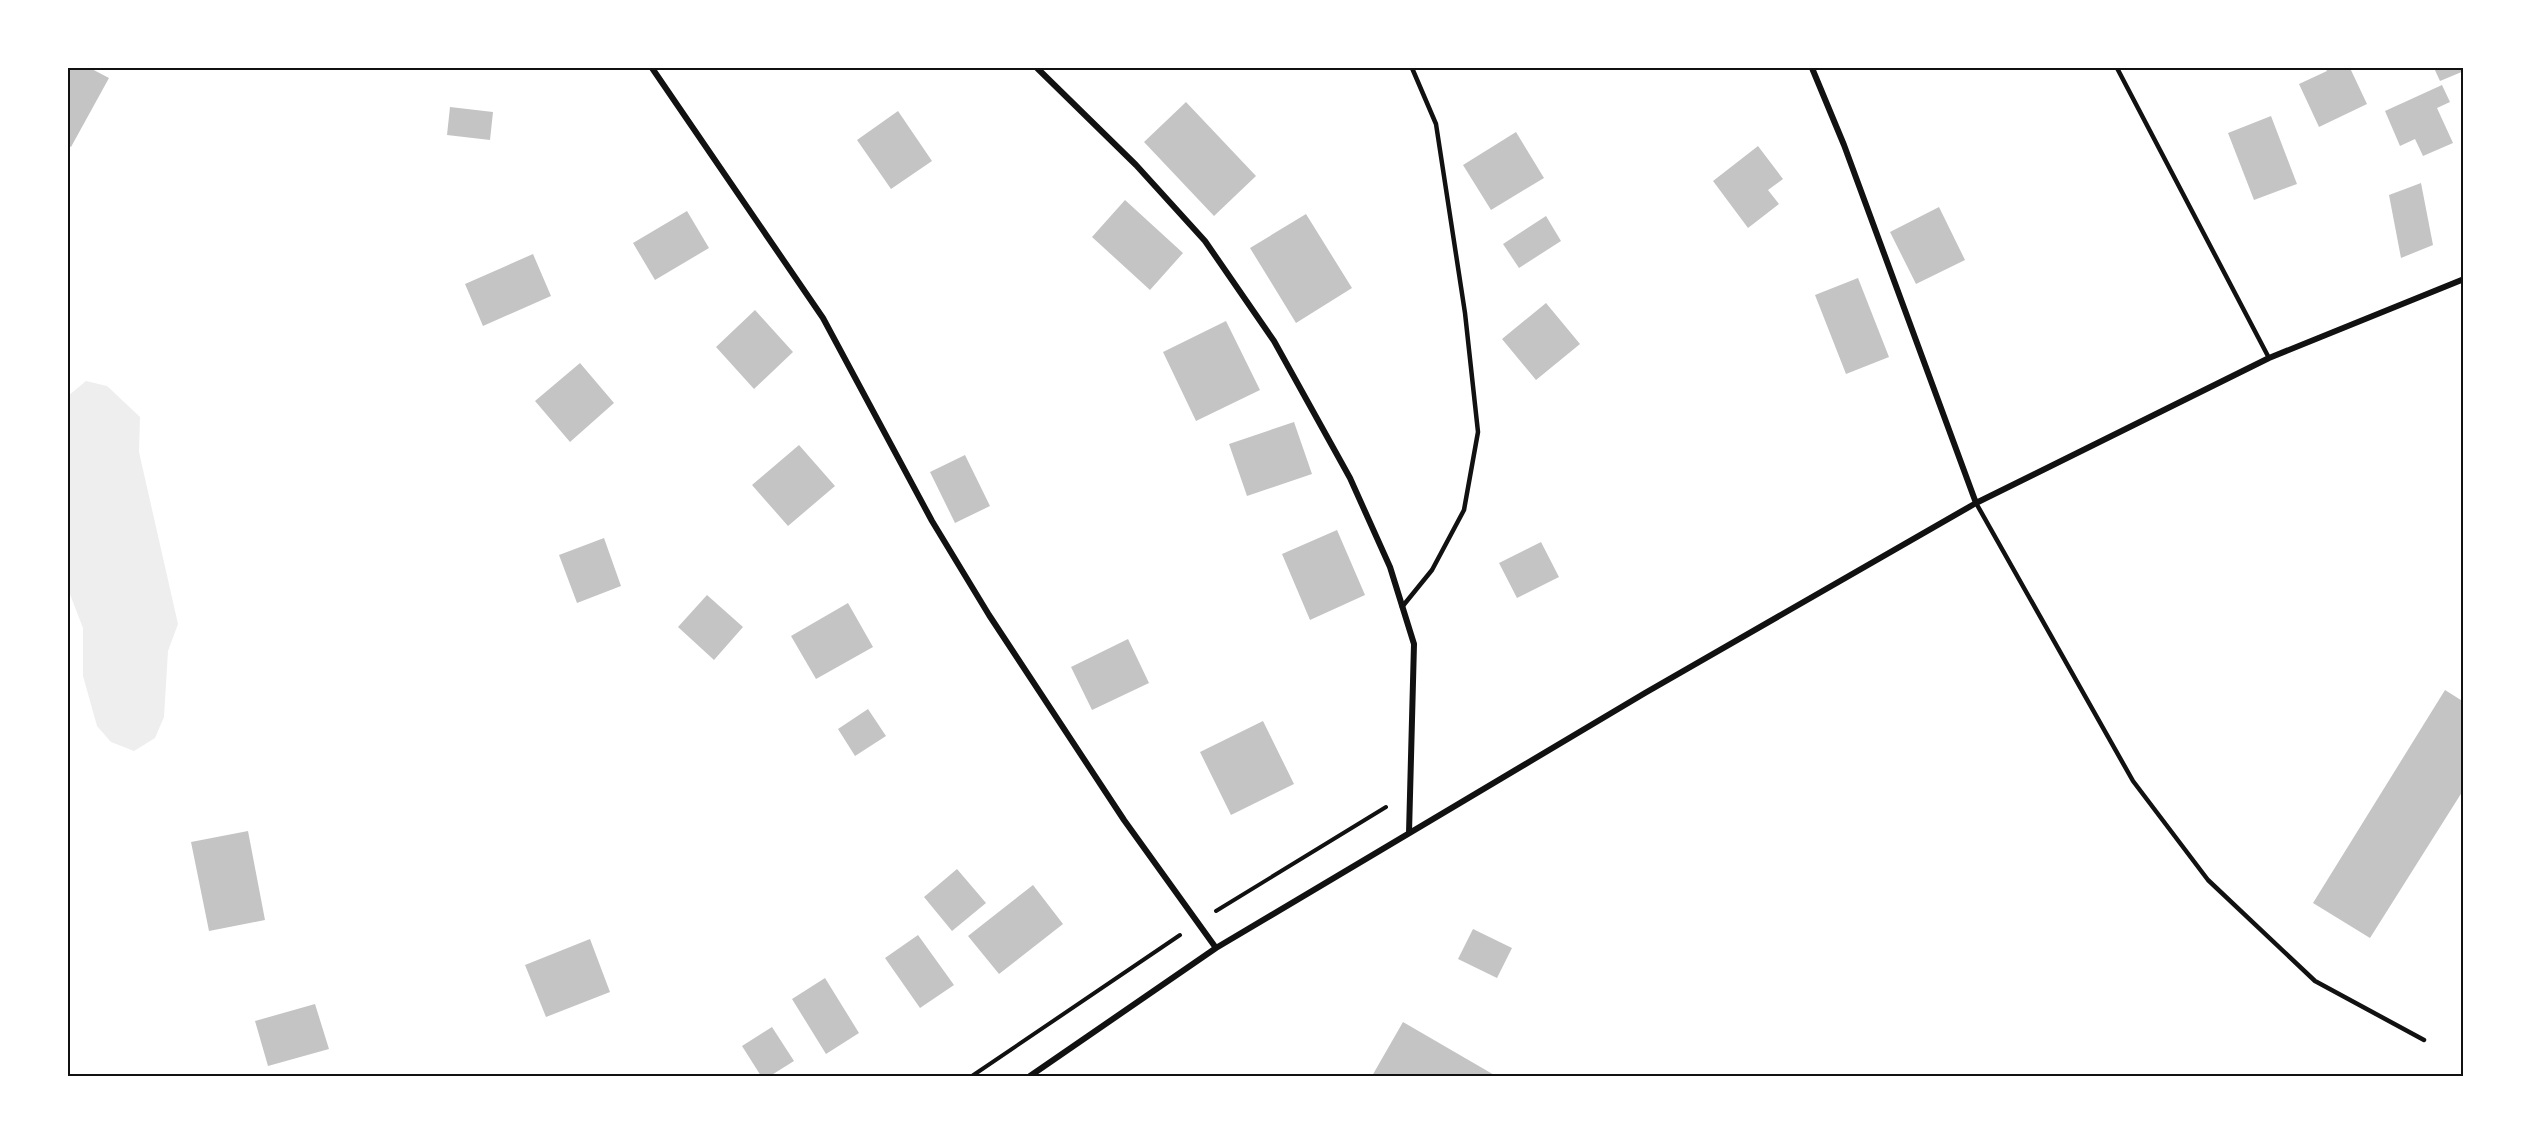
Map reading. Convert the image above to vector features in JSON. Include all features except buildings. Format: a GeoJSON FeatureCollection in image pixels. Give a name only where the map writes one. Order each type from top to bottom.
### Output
{"type":"FeatureCollection","features":[{"type":"Feature","properties":{"kind":"street"},"geometry":{"type":"LineString","coordinates":[[651,68],[823,318],[932,521],[989,615],[1124,820],[1216,948]]}},
{"type":"Feature","properties":{"kind":"street"},"geometry":{"type":"LineString","coordinates":[[1037,68],[1136,165],[1205,241],[1274,341],[1350,477],[1390,567],[1414,644],[1409,832]]}},
{"type":"Feature","properties":{"kind":"street"},"geometry":{"type":"LineString","coordinates":[[1812,68],[1844,145],[1976,503]]}},
{"type":"Feature","properties":{"kind":"street"},"geometry":{"type":"LineString","coordinates":[[1030,1077],[1216,948],[1409,832],[1976,503],[2269,358],[2463,279]]}},
{"type":"Feature","properties":{"kind":"lane"},"geometry":{"type":"LineString","coordinates":[[1402,607],[1432,570],[1464,510],[1478,432],[1465,313],[1436,124],[1412,68]]}},
{"type":"Feature","properties":{"kind":"lane"},"geometry":{"type":"LineString","coordinates":[[2117,68],[2269,358]]}},
{"type":"Feature","properties":{"kind":"lane"},"geometry":{"type":"LineString","coordinates":[[1976,503],[2133,781],[2208,880],[2315,981],[2424,1040]]}},
{"type":"Feature","properties":{"kind":"shaded area"},"geometry":{"type":"Polygon","coordinates":[[[86,381],[107,386],[140,417],[139,452],[178,624],[168,651],[164,717],[155,738],[134,751],[111,742],[97,726],[83,676],[83,628],[68,589],[68,396],[86,381]]]}}]}
